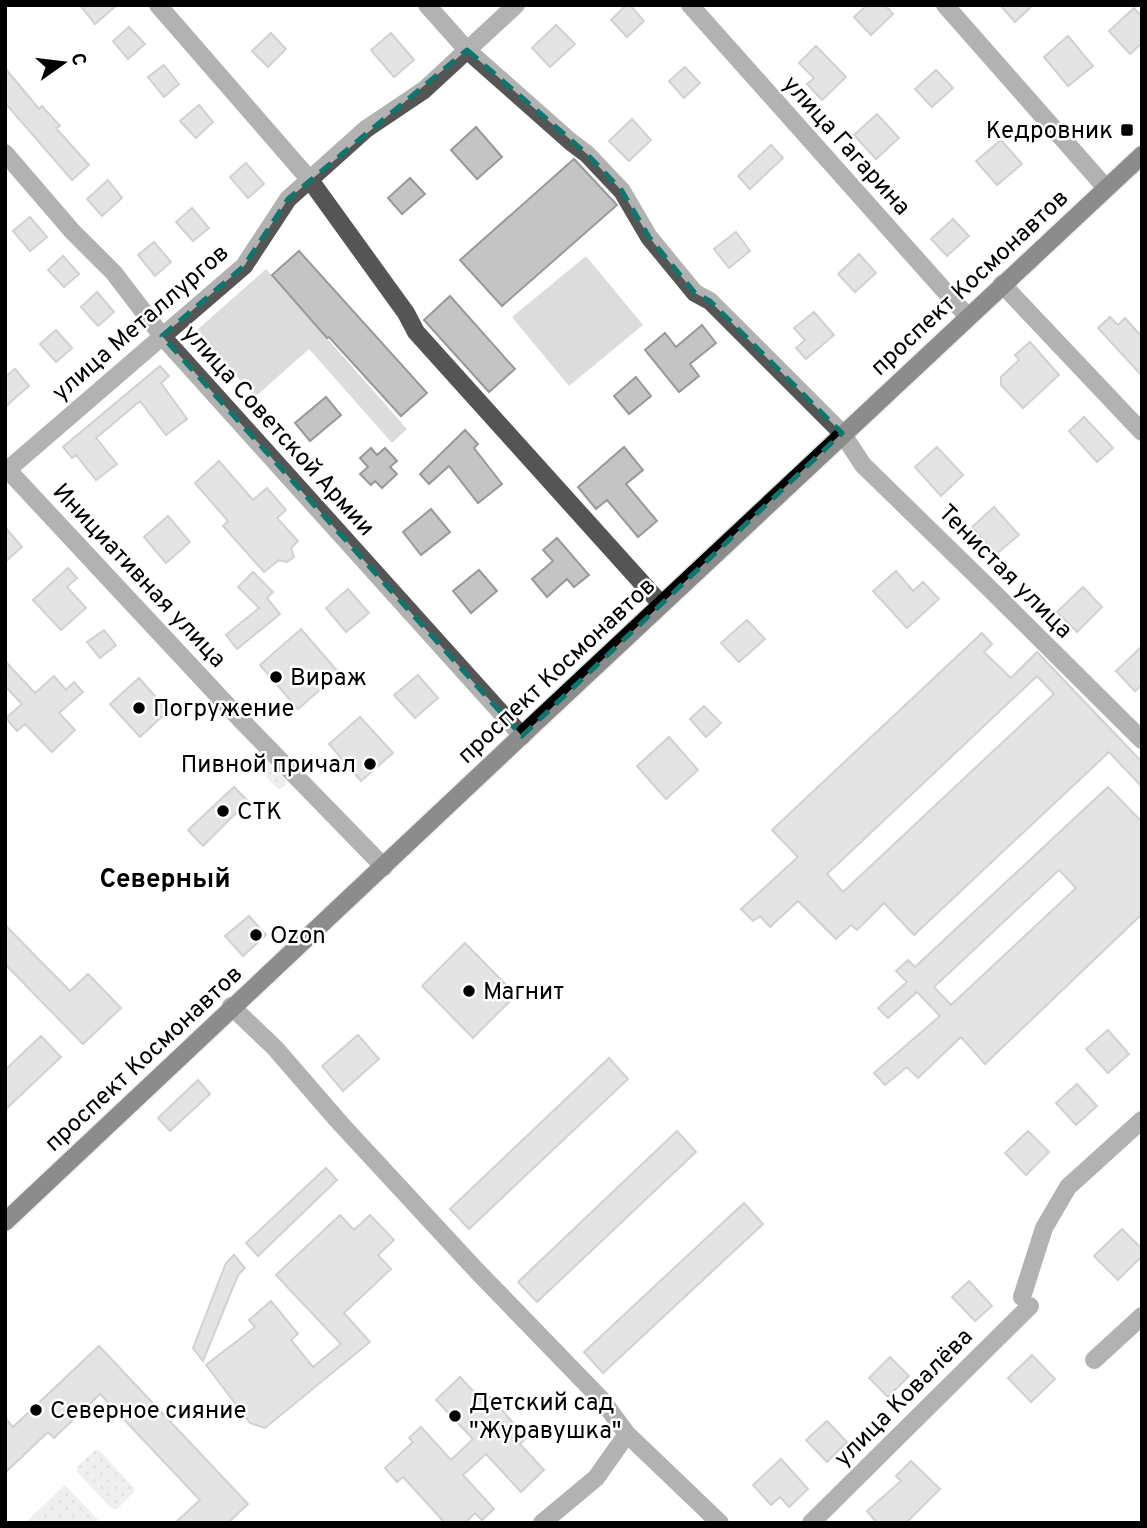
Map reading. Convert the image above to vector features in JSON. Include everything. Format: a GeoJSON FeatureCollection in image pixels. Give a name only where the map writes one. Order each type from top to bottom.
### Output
{"type":"FeatureCollection","features":[{"type":"Feature","properties":{"kind":"main road","name":"проспект Космонавтов"},"geometry":{"type":"LineString","coordinates":[[5,1222],[231,1006],[384,867],[842,433],[1142,155]]}},
{"type":"Feature","properties":{"kind":"street"},"geometry":{"type":"LineString","coordinates":[[158,5],[310,180],[406,313],[416,332],[661,604]]}},
{"type":"Feature","properties":{"kind":"street","name":"Тенистая улица"},"geometry":{"type":"LineString","coordinates":[[427,5],[467,50],[587,154],[622,191],[649,237],[695,293],[710,301],[842,433],[863,466],[1142,740]]}},
{"type":"Feature","properties":{"kind":"street","name":"улица Металлургов"},"geometry":{"type":"LineString","coordinates":[[6,470],[244,266],[288,199],[366,129],[424,90],[516,5]]}},
{"type":"Feature","properties":{"kind":"street","name":"улица Гагарина"},"geometry":{"type":"LineString","coordinates":[[690,5],[968,317]]}},
{"type":"Feature","properties":{"kind":"street"},"geometry":{"type":"LineString","coordinates":[[945,5],[1106,188]]}},
{"type":"Feature","properties":{"kind":"street","name":"улица Советской Армии"},"geometry":{"type":"LineString","coordinates":[[5,153],[72,231],[114,273],[162,336],[522,736]]}},
{"type":"Feature","properties":{"kind":"street"},"geometry":{"type":"LineString","coordinates":[[1002,284],[1142,432]]}},
{"type":"Feature","properties":{"kind":"street","name":"Инициативная улица"},"geometry":{"type":"LineString","coordinates":[[6,470],[384,867]]}},
{"type":"Feature","properties":{"kind":"street"},"geometry":{"type":"LineString","coordinates":[[231,1006],[275,1048],[340,1123],[477,1271],[603,1400],[627,1434],[720,1523]]}},
{"type":"Feature","properties":{"kind":"street","name":"улица Ковалёва"},"geometry":{"type":"LineString","coordinates":[[811,1523],[1026,1302],[1044,1228],[1068,1187],[1142,1120]]}},
{"type":"Feature","properties":{"kind":"street"},"geometry":{"type":"LineString","coordinates":[[1094,1360],[1142,1316]]}},
{"type":"Feature","properties":{"kind":"street"},"geometry":{"type":"LineString","coordinates":[[542,1523],[596,1478],[627,1434]]}},
{"type":"Feature","properties":{"kind":"highlighted area"},"geometry":{"type":"Polygon","coordinates":[[[467,50],[587,154],[622,191],[649,237],[695,293],[710,301],[842,433],[522,736],[162,336],[244,266],[288,199],[467,50]]]}},
{"type":"Feature","properties":{"kind":"shaded area"},"geometry":{"type":"Polygon","coordinates":[[[586,256],[643,325],[569,386],[512,317],[586,256]]]}},
{"type":"Feature","properties":{"kind":"shaded area"},"geometry":{"type":"Polygon","coordinates":[[[266,269],[407,429],[392,443],[309,349],[255,397],[197,330],[266,269]]]}},
{"type":"Feature","properties":{"kind":"shaded area"},"geometry":{"type":"Polygon","coordinates":[[[256,751],[261,753],[286,781],[286,785],[277,788],[249,760],[256,751]]]}},
{"type":"Feature","properties":{"kind":"shaded area"},"geometry":{"type":"Polygon","coordinates":[[[95,1450],[100,1451],[134,1488],[134,1492],[117,1509],[112,1509],[77,1472],[77,1467],[95,1450]]]}},
{"type":"Feature","properties":{"kind":"shaded area"},"geometry":{"type":"Polygon","coordinates":[[[65,1485],[98,1520],[95,1523],[25,1523],[65,1485]]]}},
{"type":"Feature","properties":{"kind":"building"},"geometry":{"type":"Polygon","coordinates":[[[80,5],[117,5],[95,24],[80,5]]]}},
{"type":"Feature","properties":{"kind":"building"},"geometry":{"type":"Polygon","coordinates":[[[626,5],[630,5],[644,21],[627,37],[611,20],[626,5]]]}},
{"type":"Feature","properties":{"kind":"building"},"geometry":{"type":"Polygon","coordinates":[[[867,5],[885,5],[893,14],[871,35],[854,17],[867,5]]]}},
{"type":"Feature","properties":{"kind":"building"},"geometry":{"type":"Polygon","coordinates":[[[1000,5],[1033,5],[1015,22],[1000,5]]]}},
{"type":"Feature","properties":{"kind":"building"},"geometry":{"type":"Polygon","coordinates":[[[1134,8],[1142,17],[1142,43],[1130,54],[1109,31],[1134,8]]]}},
{"type":"Feature","properties":{"kind":"building"},"geometry":{"type":"Polygon","coordinates":[[[556,25],[575,44],[550,67],[532,48],[556,25]]]}},
{"type":"Feature","properties":{"kind":"building"},"geometry":{"type":"Polygon","coordinates":[[[129,27],[145,44],[128,59],[113,41],[129,27]]]}},
{"type":"Feature","properties":{"kind":"building"},"geometry":{"type":"Polygon","coordinates":[[[271,33],[286,49],[268,67],[252,51],[271,33]]]}},
{"type":"Feature","properties":{"kind":"building"},"geometry":{"type":"Polygon","coordinates":[[[391,33],[414,60],[394,77],[371,50],[391,33]]]}},
{"type":"Feature","properties":{"kind":"building"},"geometry":{"type":"Polygon","coordinates":[[[1068,36],[1093,66],[1068,86],[1044,57],[1068,36]]]}},
{"type":"Feature","properties":{"kind":"building"},"geometry":{"type":"Polygon","coordinates":[[[816,46],[846,77],[822,100],[807,84],[814,78],[799,63],[816,46]]]}},
{"type":"Feature","properties":{"kind":"building"},"geometry":{"type":"Polygon","coordinates":[[[164,65],[179,84],[164,97],[148,77],[164,65]]]}},
{"type":"Feature","properties":{"kind":"building"},"geometry":{"type":"Polygon","coordinates":[[[685,67],[700,83],[684,98],[669,81],[685,67]]]}},
{"type":"Feature","properties":{"kind":"building"},"geometry":{"type":"Polygon","coordinates":[[[5,68],[39,109],[42,106],[60,126],[56,128],[89,165],[72,180],[5,103],[5,68]]]}},
{"type":"Feature","properties":{"kind":"building"},"geometry":{"type":"Polygon","coordinates":[[[936,70],[953,88],[932,107],[915,89],[936,70]]]}},
{"type":"Feature","properties":{"kind":"building"},"geometry":{"type":"Polygon","coordinates":[[[199,105],[213,122],[196,138],[180,121],[199,105]]]}},
{"type":"Feature","properties":{"kind":"building"},"geometry":{"type":"Polygon","coordinates":[[[877,114],[899,138],[876,159],[854,135],[877,114]]]}},
{"type":"Feature","properties":{"kind":"building"},"geometry":{"type":"Polygon","coordinates":[[[632,119],[651,140],[629,161],[609,141],[632,119]]]}},
{"type":"Feature","properties":{"kind":"building"},"geometry":{"type":"Polygon","coordinates":[[[476,127],[502,157],[477,179],[451,150],[476,127]]]}},
{"type":"Feature","properties":{"kind":"building"},"geometry":{"type":"Polygon","coordinates":[[[1001,140],[1022,164],[997,185],[976,161],[1001,140]]]}},
{"type":"Feature","properties":{"kind":"building"},"geometry":{"type":"Polygon","coordinates":[[[771,145],[783,158],[750,189],[738,176],[771,145]]]}},
{"type":"Feature","properties":{"kind":"building"},"geometry":{"type":"Polygon","coordinates":[[[574,159],[617,205],[502,306],[460,260],[574,159]]]}},
{"type":"Feature","properties":{"kind":"building"},"geometry":{"type":"Polygon","coordinates":[[[246,163],[264,184],[248,198],[230,177],[246,163]]]}},
{"type":"Feature","properties":{"kind":"building"},"geometry":{"type":"Polygon","coordinates":[[[410,178],[425,194],[402,214],[388,198],[410,178]]]}},
{"type":"Feature","properties":{"kind":"building"},"geometry":{"type":"Polygon","coordinates":[[[108,180],[122,198],[102,216],[87,199],[108,180]]]}},
{"type":"Feature","properties":{"kind":"building"},"geometry":{"type":"Polygon","coordinates":[[[192,208],[209,228],[193,241],[176,222],[192,208]]]}},
{"type":"Feature","properties":{"kind":"building"},"geometry":{"type":"Polygon","coordinates":[[[30,217],[47,237],[30,251],[13,231],[30,217]]]}},
{"type":"Feature","properties":{"kind":"building"},"geometry":{"type":"Polygon","coordinates":[[[953,219],[969,236],[947,256],[931,239],[953,219]]]}},
{"type":"Feature","properties":{"kind":"building"},"geometry":{"type":"Polygon","coordinates":[[[736,232],[750,251],[729,268],[714,249],[736,232]]]}},
{"type":"Feature","properties":{"kind":"building"},"geometry":{"type":"Polygon","coordinates":[[[154,242],[171,262],[155,276],[138,255],[154,242]]]}},
{"type":"Feature","properties":{"kind":"building"},"geometry":{"type":"Polygon","coordinates":[[[299,251],[427,393],[401,416],[272,275],[299,251]]]}},
{"type":"Feature","properties":{"kind":"building"},"geometry":{"type":"Polygon","coordinates":[[[859,254],[876,273],[855,292],[838,274],[859,254]]]}},
{"type":"Feature","properties":{"kind":"building"},"geometry":{"type":"Polygon","coordinates":[[[63,256],[79,274],[64,287],[48,270],[63,256]]]}},
{"type":"Feature","properties":{"kind":"building"},"geometry":{"type":"Polygon","coordinates":[[[97,292],[114,312],[98,326],[81,307],[97,292]]]}},
{"type":"Feature","properties":{"kind":"building"},"geometry":{"type":"Polygon","coordinates":[[[450,296],[515,369],[489,392],[424,320],[450,296]]]}},
{"type":"Feature","properties":{"kind":"building"},"geometry":{"type":"Polygon","coordinates":[[[814,312],[834,335],[806,359],[796,348],[805,340],[794,328],[814,312]]]}},
{"type":"Feature","properties":{"kind":"building"},"geometry":{"type":"Polygon","coordinates":[[[1110,317],[1118,325],[1125,318],[1142,337],[1142,376],[1098,328],[1110,317]]]}},
{"type":"Feature","properties":{"kind":"building"},"geometry":{"type":"Polygon","coordinates":[[[702,325],[716,343],[690,364],[699,376],[679,392],[645,350],[665,333],[676,347],[702,325]]]}},
{"type":"Feature","properties":{"kind":"building"},"geometry":{"type":"Polygon","coordinates":[[[56,330],[72,348],[56,362],[40,344],[56,330]]]}},
{"type":"Feature","properties":{"kind":"building"},"geometry":{"type":"Polygon","coordinates":[[[1030,342],[1059,375],[1023,408],[1001,385],[1001,377],[1019,360],[1015,355],[1030,342]]]}},
{"type":"Feature","properties":{"kind":"building"},"geometry":{"type":"Polygon","coordinates":[[[160,366],[169,376],[161,383],[187,419],[166,435],[140,401],[96,438],[117,464],[96,480],[76,455],[72,458],[63,447],[160,366]]]}},
{"type":"Feature","properties":{"kind":"building"},"geometry":{"type":"Polygon","coordinates":[[[15,369],[29,386],[5,407],[5,377],[15,369]]]}},
{"type":"Feature","properties":{"kind":"building"},"geometry":{"type":"Polygon","coordinates":[[[636,377],[651,396],[629,414],[614,396],[636,377]]]}},
{"type":"Feature","properties":{"kind":"building"},"geometry":{"type":"Polygon","coordinates":[[[326,397],[341,415],[310,441],[295,423],[326,397]]]}},
{"type":"Feature","properties":{"kind":"building"},"geometry":{"type":"Polygon","coordinates":[[[1084,417],[1113,448],[1097,462],[1069,431],[1084,417]]]}},
{"type":"Feature","properties":{"kind":"building"},"geometry":{"type":"Polygon","coordinates":[[[465,430],[478,444],[474,448],[502,484],[478,503],[449,466],[429,484],[420,474],[465,430]]]}},
{"type":"Feature","properties":{"kind":"building"},"geometry":{"type":"Polygon","coordinates":[[[624,447],[643,470],[626,484],[657,521],[638,537],[607,500],[596,509],[578,487],[624,447]]]}},
{"type":"Feature","properties":{"kind":"building"},"geometry":{"type":"Polygon","coordinates":[[[937,447],[963,475],[941,496],[915,467],[937,447]]]}},
{"type":"Feature","properties":{"kind":"building"},"geometry":{"type":"Polygon","coordinates":[[[371,448],[377,455],[385,448],[397,461],[390,467],[397,474],[382,488],[375,481],[371,485],[360,474],[368,467],[360,458],[371,448]]]}},
{"type":"Feature","properties":{"kind":"building"},"geometry":{"type":"Polygon","coordinates":[[[219,461],[253,500],[267,488],[286,510],[277,518],[298,541],[291,548],[294,557],[287,562],[279,560],[264,572],[223,526],[228,521],[195,483],[219,461]]]}},
{"type":"Feature","properties":{"kind":"building"},"geometry":{"type":"Polygon","coordinates":[[[994,507],[1019,535],[996,554],[972,527],[994,507]]]}},
{"type":"Feature","properties":{"kind":"building"},"geometry":{"type":"Polygon","coordinates":[[[431,509],[450,532],[421,555],[403,532],[431,509]]]}},
{"type":"Feature","properties":{"kind":"building"},"geometry":{"type":"Polygon","coordinates":[[[168,516],[190,542],[166,563],[144,537],[168,516]]]}},
{"type":"Feature","properties":{"kind":"building"},"geometry":{"type":"Polygon","coordinates":[[[5,527],[22,547],[5,562],[5,527]]]}},
{"type":"Feature","properties":{"kind":"building"},"geometry":{"type":"Polygon","coordinates":[[[557,538],[589,575],[574,587],[567,579],[547,597],[532,579],[553,561],[543,550],[557,538]]]}},
{"type":"Feature","properties":{"kind":"building"},"geometry":{"type":"Polygon","coordinates":[[[68,568],[77,578],[67,587],[86,608],[61,630],[33,600],[68,568]]]}},
{"type":"Feature","properties":{"kind":"building"},"geometry":{"type":"Polygon","coordinates":[[[479,570],[497,591],[471,613],[453,591],[479,570]]]}},
{"type":"Feature","properties":{"kind":"building"},"geometry":{"type":"Polygon","coordinates":[[[896,571],[913,591],[923,582],[939,599],[907,628],[873,591],[896,571]]]}},
{"type":"Feature","properties":{"kind":"building"},"geometry":{"type":"Polygon","coordinates":[[[253,572],[273,592],[267,598],[280,614],[237,649],[226,635],[259,608],[238,587],[253,572]]]}},
{"type":"Feature","properties":{"kind":"building"},"geometry":{"type":"Polygon","coordinates":[[[1083,587],[1102,607],[1077,632],[1057,612],[1083,587]]]}},
{"type":"Feature","properties":{"kind":"building"},"geometry":{"type":"Polygon","coordinates":[[[348,589],[369,613],[346,632],[326,608],[348,589]]]}},
{"type":"Feature","properties":{"kind":"building"},"geometry":{"type":"Polygon","coordinates":[[[747,620],[765,639],[739,662],[721,643],[747,620]]]}},
{"type":"Feature","properties":{"kind":"building"},"geometry":{"type":"Polygon","coordinates":[[[301,629],[339,673],[298,709],[260,665],[301,629]]]}},
{"type":"Feature","properties":{"kind":"building"},"geometry":{"type":"Polygon","coordinates":[[[104,630],[116,645],[100,658],[87,642],[104,630]]]}},
{"type":"Feature","properties":{"kind":"building"},"geometry":{"type":"Polygon","coordinates":[[[982,633],[992,644],[984,652],[1011,678],[1037,652],[1142,762],[1142,787],[1109,752],[914,935],[884,903],[857,930],[851,925],[836,939],[798,901],[770,927],[760,916],[753,921],[741,909],[798,857],[772,830],[982,633]],[[1037,676],[827,874],[843,892],[1054,694],[1037,676]]]}},
{"type":"Feature","properties":{"kind":"building"},"geometry":{"type":"Polygon","coordinates":[[[1142,646],[1142,685],[1135,691],[1116,671],[1142,646]]]}},
{"type":"Feature","properties":{"kind":"building"},"geometry":{"type":"Polygon","coordinates":[[[5,661],[35,693],[54,676],[66,690],[74,682],[83,692],[59,713],[75,730],[52,752],[25,724],[17,731],[6,718],[22,704],[5,686],[5,661]]]}},
{"type":"Feature","properties":{"kind":"building"},"geometry":{"type":"Polygon","coordinates":[[[418,675],[438,698],[415,718],[394,695],[418,675]]]}},
{"type":"Feature","properties":{"kind":"building","name":"Погружение"},"geometry":{"type":"Polygon","coordinates":[[[139,678],[168,711],[140,737],[110,704],[139,678]]]}},
{"type":"Feature","properties":{"kind":"building"},"geometry":{"type":"Polygon","coordinates":[[[704,706],[721,723],[706,737],[690,719],[704,706]]]}},
{"type":"Feature","properties":{"kind":"building"},"geometry":{"type":"Polygon","coordinates":[[[360,717],[393,753],[361,781],[329,744],[360,717]]]}},
{"type":"Feature","properties":{"kind":"building"},"geometry":{"type":"Polygon","coordinates":[[[669,737],[698,770],[666,799],[637,766],[669,737]]]}},
{"type":"Feature","properties":{"kind":"building","name":"СТК"},"geometry":{"type":"Polygon","coordinates":[[[234,787],[248,801],[203,846],[188,830],[234,787]]]}},
{"type":"Feature","properties":{"kind":"building"},"geometry":{"type":"Polygon","coordinates":[[[1108,787],[1142,822],[1142,914],[985,1064],[961,1037],[918,1078],[907,1067],[885,1085],[874,1073],[940,1016],[917,992],[888,1018],[878,1008],[907,982],[896,971],[908,960],[915,967],[1108,787]],[[1059,870],[934,987],[951,1005],[1076,888],[1059,870]]]}},
{"type":"Feature","properties":{"kind":"building"},"geometry":{"type":"Polygon","coordinates":[[[249,916],[266,935],[243,956],[225,936],[249,916]]]}},
{"type":"Feature","properties":{"kind":"building"},"geometry":{"type":"Polygon","coordinates":[[[5,925],[70,991],[88,974],[121,1008],[83,1044],[5,964],[5,925]]]}},
{"type":"Feature","properties":{"kind":"building","name":"Магнит"},"geometry":{"type":"Polygon","coordinates":[[[465,943],[516,995],[473,1038],[422,986],[465,943]]]}},
{"type":"Feature","properties":{"kind":"building"},"geometry":{"type":"Polygon","coordinates":[[[1108,1030],[1129,1054],[1108,1073],[1086,1049],[1108,1030]]]}},
{"type":"Feature","properties":{"kind":"building"},"geometry":{"type":"Polygon","coordinates":[[[358,1035],[379,1059],[343,1091],[322,1066],[358,1035]]]}},
{"type":"Feature","properties":{"kind":"building"},"geometry":{"type":"Polygon","coordinates":[[[41,1036],[61,1057],[5,1110],[5,1070],[41,1036]]]}},
{"type":"Feature","properties":{"kind":"building"},"geometry":{"type":"Polygon","coordinates":[[[609,1058],[628,1079],[469,1229],[450,1209],[609,1058]]]}},
{"type":"Feature","properties":{"kind":"building"},"geometry":{"type":"Polygon","coordinates":[[[198,1080],[210,1094],[170,1131],[158,1118],[198,1080]]]}},
{"type":"Feature","properties":{"kind":"building"},"geometry":{"type":"Polygon","coordinates":[[[1077,1084],[1097,1106],[1076,1125],[1056,1103],[1077,1084]]]}},
{"type":"Feature","properties":{"kind":"building"},"geometry":{"type":"Polygon","coordinates":[[[677,1131],[696,1152],[537,1302],[518,1282],[677,1131]]]}},
{"type":"Feature","properties":{"kind":"building"},"geometry":{"type":"Polygon","coordinates":[[[1028,1131],[1049,1152],[1026,1175],[1005,1153],[1028,1131]]]}},
{"type":"Feature","properties":{"kind":"building"},"geometry":{"type":"Polygon","coordinates":[[[326,1168],[337,1180],[258,1256],[246,1243],[326,1168]]]}},
{"type":"Feature","properties":{"kind":"building"},"geometry":{"type":"Polygon","coordinates":[[[744,1203],[763,1224],[603,1373],[584,1352],[744,1203]]]}},
{"type":"Feature","properties":{"kind":"building"},"geometry":{"type":"Polygon","coordinates":[[[340,1215],[354,1230],[370,1215],[394,1240],[378,1255],[391,1269],[344,1313],[370,1342],[265,1428],[250,1423],[206,1365],[255,1327],[249,1320],[271,1301],[298,1334],[291,1340],[313,1367],[341,1344],[276,1275],[340,1215]]]}},
{"type":"Feature","properties":{"kind":"building"},"geometry":{"type":"Polygon","coordinates":[[[1122,1229],[1142,1249],[1142,1256],[1118,1280],[1094,1256],[1122,1229]]]}},
{"type":"Feature","properties":{"kind":"building"},"geometry":{"type":"Polygon","coordinates":[[[234,1255],[245,1268],[238,1275],[203,1361],[193,1348],[226,1263],[234,1255]]]}},
{"type":"Feature","properties":{"kind":"building"},"geometry":{"type":"Polygon","coordinates":[[[969,1281],[992,1306],[975,1321],[952,1297],[969,1281]]]}},
{"type":"Feature","properties":{"kind":"building"},"geometry":{"type":"Polygon","coordinates":[[[99,1346],[248,1504],[228,1523],[175,1523],[200,1500],[100,1394],[54,1438],[48,1432],[5,1473],[5,1418],[13,1427],[99,1346]]]}},
{"type":"Feature","properties":{"kind":"building"},"geometry":{"type":"Polygon","coordinates":[[[1032,1355],[1055,1379],[1031,1402],[1008,1378],[1032,1355]]]}},
{"type":"Feature","properties":{"kind":"building"},"geometry":{"type":"Polygon","coordinates":[[[890,1357],[909,1376],[888,1397],[869,1378],[890,1357]]]}},
{"type":"Feature","properties":{"kind":"building"},"geometry":{"type":"Polygon","coordinates":[[[460,1377],[484,1403],[490,1397],[503,1411],[526,1438],[520,1444],[544,1470],[521,1492],[486,1454],[463,1475],[494,1509],[482,1520],[475,1513],[465,1523],[445,1523],[403,1477],[397,1482],[385,1468],[413,1442],[409,1438],[421,1427],[451,1460],[473,1439],[436,1400],[460,1377]]]}},
{"type":"Feature","properties":{"kind":"building"},"geometry":{"type":"Polygon","coordinates":[[[827,1421],[847,1442],[827,1462],[806,1440],[827,1421]]]}},
{"type":"Feature","properties":{"kind":"building"},"geometry":{"type":"Polygon","coordinates":[[[781,1459],[808,1489],[789,1507],[780,1497],[771,1505],[753,1485],[781,1459]]]}},
{"type":"Feature","properties":{"kind":"building"},"geometry":{"type":"Polygon","coordinates":[[[911,1461],[940,1489],[906,1523],[877,1523],[867,1511],[901,1481],[896,1476],[911,1461]]]}},
{"type":"Feature","properties":{"kind":"place","name":"Кедровник"},"geometry":{"type":"Point","coordinates":[1127,130]}},
{"type":"Feature","properties":{"kind":"place","name":"Вираж"},"geometry":{"type":"Point","coordinates":[276,677]}},
{"type":"Feature","properties":{"kind":"place","name":"Погружение"},"geometry":{"type":"Point","coordinates":[139,708]}},
{"type":"Feature","properties":{"kind":"place","name":"Пивной причал"},"geometry":{"type":"Point","coordinates":[370,764]}},
{"type":"Feature","properties":{"kind":"place","name":"СТК"},"geometry":{"type":"Point","coordinates":[223,811]}},
{"type":"Feature","properties":{"kind":"place","name":"Ozon"},"geometry":{"type":"Point","coordinates":[256,935]}},
{"type":"Feature","properties":{"kind":"place","name":"Магнит"},"geometry":{"type":"Point","coordinates":[469,991]}},
{"type":"Feature","properties":{"kind":"place","name":"Северное сияние"},"geometry":{"type":"Point","coordinates":[36,1410]}},
{"type":"Feature","properties":{"kind":"place","name":"Детский сад \"Журавушка\""},"geometry":{"type":"Point","coordinates":[455,1416]}},
{"type":"Feature","properties":{"kind":"district","name":"Северный"},"geometry":{"type":"Point","coordinates":[165,878]}}]}
